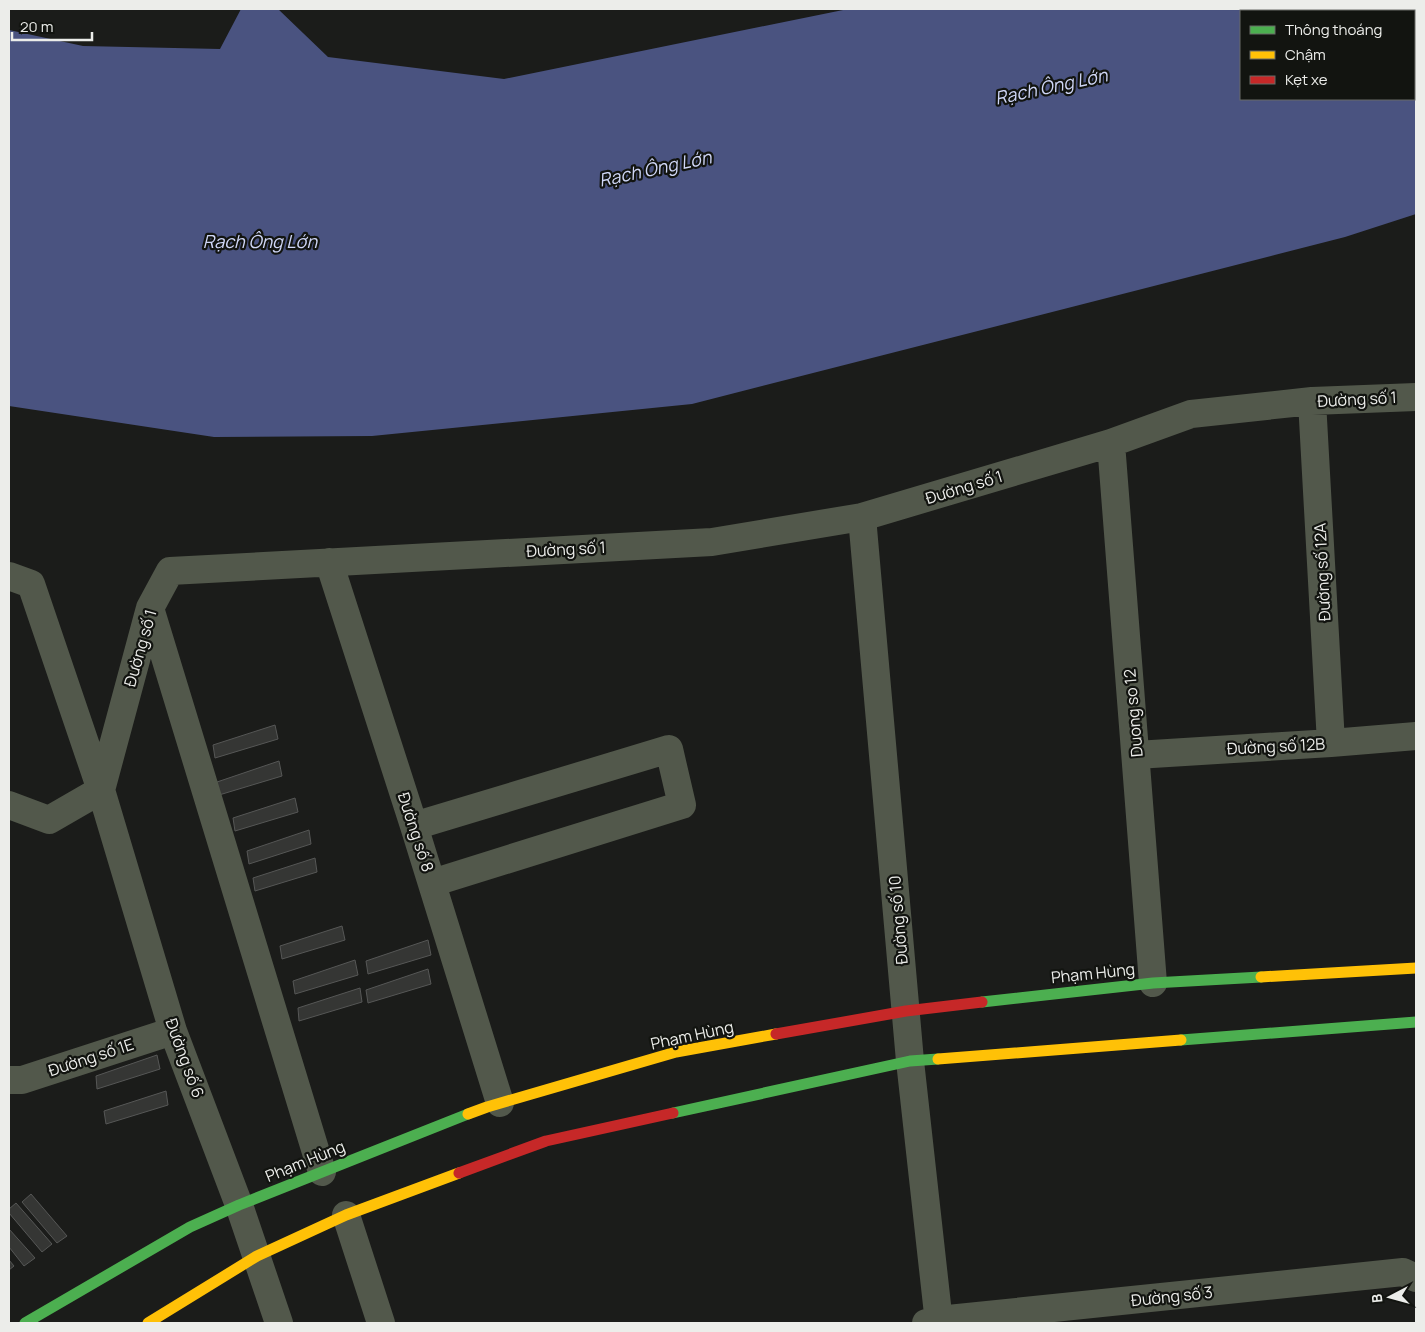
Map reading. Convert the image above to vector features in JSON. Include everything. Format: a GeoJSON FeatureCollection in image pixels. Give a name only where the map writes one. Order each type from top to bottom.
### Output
{"type":"FeatureCollection","features":[{"type":"Feature","properties":{"kind":"main road","name":"Phạm Hùng"},"geometry":{"type":"LineString","coordinates":[[25,1323],[190,1227],[239,1205],[487,1107],[676,1052],[906,1010],[1153,983],[1416,968]]}},
{"type":"Feature","properties":{"kind":"main road"},"geometry":{"type":"LineString","coordinates":[[148,1323],[257,1256],[346,1215],[546,1141],[910,1061],[1416,1022]]}},
{"type":"Feature","properties":{"kind":"street","name":"Đường số 1"},"geometry":{"type":"LineString","coordinates":[[101,790],[150,608],[170,571],[712,542],[862,517],[1111,443],[1191,414],[1312,401],[1416,396]]}},
{"type":"Feature","properties":{"kind":"street","name":"Đường số 12A"},"geometry":{"type":"LineString","coordinates":[[1312,401],[1331,743]]}},
{"type":"Feature","properties":{"kind":"street","name":"Duong so 12"},"geometry":{"type":"LineString","coordinates":[[1111,443],[1153,983]]}},
{"type":"Feature","properties":{"kind":"street","name":"Đường số 10"},"geometry":{"type":"LineString","coordinates":[[862,517],[934,1322]]}},
{"type":"Feature","properties":{"kind":"street","name":"Đường số 8"},"geometry":{"type":"LineString","coordinates":[[329,562],[500,1103]]}},
{"type":"Feature","properties":{"kind":"street"},"geometry":{"type":"LineString","coordinates":[[9,576],[31,584],[101,790],[49,820],[9,805]]}},
{"type":"Feature","properties":{"kind":"street"},"geometry":{"type":"LineString","coordinates":[[150,608],[322,1172]]}},
{"type":"Feature","properties":{"kind":"street","name":"Đường số 12B"},"geometry":{"type":"LineString","coordinates":[[1136,755],[1416,736]]}},
{"type":"Feature","properties":{"kind":"street"},"geometry":{"type":"LineString","coordinates":[[414,826],[669,749],[682,805],[432,883]]}},
{"type":"Feature","properties":{"kind":"street","name":"Đường số 6"},"geometry":{"type":"LineString","coordinates":[[101,790],[173,1031],[239,1205],[279,1323]]}},
{"type":"Feature","properties":{"kind":"street","name":"Đường số 1E"},"geometry":{"type":"LineString","coordinates":[[9,1080],[22,1080],[173,1031]]}},
{"type":"Feature","properties":{"kind":"street"},"geometry":{"type":"LineString","coordinates":[[346,1215],[382,1323]]}},
{"type":"Feature","properties":{"kind":"street","name":"Đường số 3"},"geometry":{"type":"LineString","coordinates":[[934,1322],[1403,1272],[1416,1278]]}},
{"type":"Feature","properties":{"kind":"water","name":"Rạch Ông Lớn"},"geometry":{"type":"Polygon","coordinates":[[[241,9],[278,9],[328,57],[504,79],[848,9],[1416,9],[1416,214],[1345,237],[692,404],[372,436],[214,437],[9,406],[9,30],[83,46],[220,49],[241,9]]]}},
{"type":"Feature","properties":{"kind":"building"},"geometry":{"type":"Polygon","coordinates":[[[275,725],[278,739],[215,758],[213,745],[275,725]]]}},
{"type":"Feature","properties":{"kind":"building"},"geometry":{"type":"Polygon","coordinates":[[[279,761],[282,776],[219,795],[217,782],[279,761]]]}},
{"type":"Feature","properties":{"kind":"building"},"geometry":{"type":"Polygon","coordinates":[[[295,798],[298,812],[235,831],[233,818],[295,798]]]}},
{"type":"Feature","properties":{"kind":"building"},"geometry":{"type":"Polygon","coordinates":[[[309,830],[311,844],[249,864],[247,851],[309,830]]]}},
{"type":"Feature","properties":{"kind":"building"},"geometry":{"type":"Polygon","coordinates":[[[315,858],[317,872],[255,891],[253,878],[315,858]]]}},
{"type":"Feature","properties":{"kind":"building"},"geometry":{"type":"Polygon","coordinates":[[[342,926],[345,940],[282,959],[280,946],[342,926]]]}},
{"type":"Feature","properties":{"kind":"building"},"geometry":{"type":"Polygon","coordinates":[[[428,940],[431,955],[368,974],[366,961],[428,940]]]}},
{"type":"Feature","properties":{"kind":"building"},"geometry":{"type":"Polygon","coordinates":[[[355,960],[358,975],[295,994],[293,981],[355,960]]]}},
{"type":"Feature","properties":{"kind":"building"},"geometry":{"type":"Polygon","coordinates":[[[428,969],[431,984],[368,1003],[366,990],[428,969]]]}},
{"type":"Feature","properties":{"kind":"building"},"geometry":{"type":"Polygon","coordinates":[[[360,988],[362,1002],[299,1021],[298,1008],[360,988]]]}},
{"type":"Feature","properties":{"kind":"building"},"geometry":{"type":"Polygon","coordinates":[[[157,1055],[160,1069],[97,1089],[96,1076],[157,1055]]]}},
{"type":"Feature","properties":{"kind":"building"},"geometry":{"type":"Polygon","coordinates":[[[166,1091],[168,1105],[106,1124],[104,1111],[166,1091]]]}},
{"type":"Feature","properties":{"kind":"building"},"geometry":{"type":"Polygon","coordinates":[[[31,1194],[67,1236],[57,1243],[22,1202],[31,1194]]]}},
{"type":"Feature","properties":{"kind":"building"},"geometry":{"type":"Polygon","coordinates":[[[16,1203],[52,1244],[42,1252],[9,1213],[9,1209],[16,1203]]]}},
{"type":"Feature","properties":{"kind":"building"},"geometry":{"type":"Polygon","coordinates":[[[9,1229],[35,1258],[24,1266],[9,1247],[9,1229]]]}},
{"type":"Feature","properties":{"kind":"building"},"geometry":{"type":"Polygon","coordinates":[[[9,1260],[14,1266],[9,1270],[9,1260]]]}},
{"type":"Feature","properties":{"kind":"traffic: fast"},"geometry":{"type":"LineString","coordinates":[[982,1002],[1153,983],[1261,977]]}},
{"type":"Feature","properties":{"kind":"traffic: fast"},"geometry":{"type":"LineString","coordinates":[[1181,1040],[1416,1022]]}},
{"type":"Feature","properties":{"kind":"traffic: fast"},"geometry":{"type":"LineString","coordinates":[[673,1113],[910,1061],[938,1059]]}},
{"type":"Feature","properties":{"kind":"traffic: fast"},"geometry":{"type":"LineString","coordinates":[[25,1323],[190,1227],[239,1205],[468,1114]]}},
{"type":"Feature","properties":{"kind":"traffic: slow"},"geometry":{"type":"LineString","coordinates":[[1261,977],[1416,968]]}},
{"type":"Feature","properties":{"kind":"traffic: slow"},"geometry":{"type":"LineString","coordinates":[[468,1114],[676,1052],[776,1034]]}},
{"type":"Feature","properties":{"kind":"traffic: slow"},"geometry":{"type":"LineString","coordinates":[[938,1059],[1181,1040]]}},
{"type":"Feature","properties":{"kind":"traffic: slow"},"geometry":{"type":"LineString","coordinates":[[148,1323],[257,1256],[346,1215],[459,1173]]}},
{"type":"Feature","properties":{"kind":"traffic: jam"},"geometry":{"type":"LineString","coordinates":[[776,1034],[906,1011],[982,1002]]}},
{"type":"Feature","properties":{"kind":"traffic: jam"},"geometry":{"type":"LineString","coordinates":[[459,1173],[546,1141],[673,1113]]}}]}
